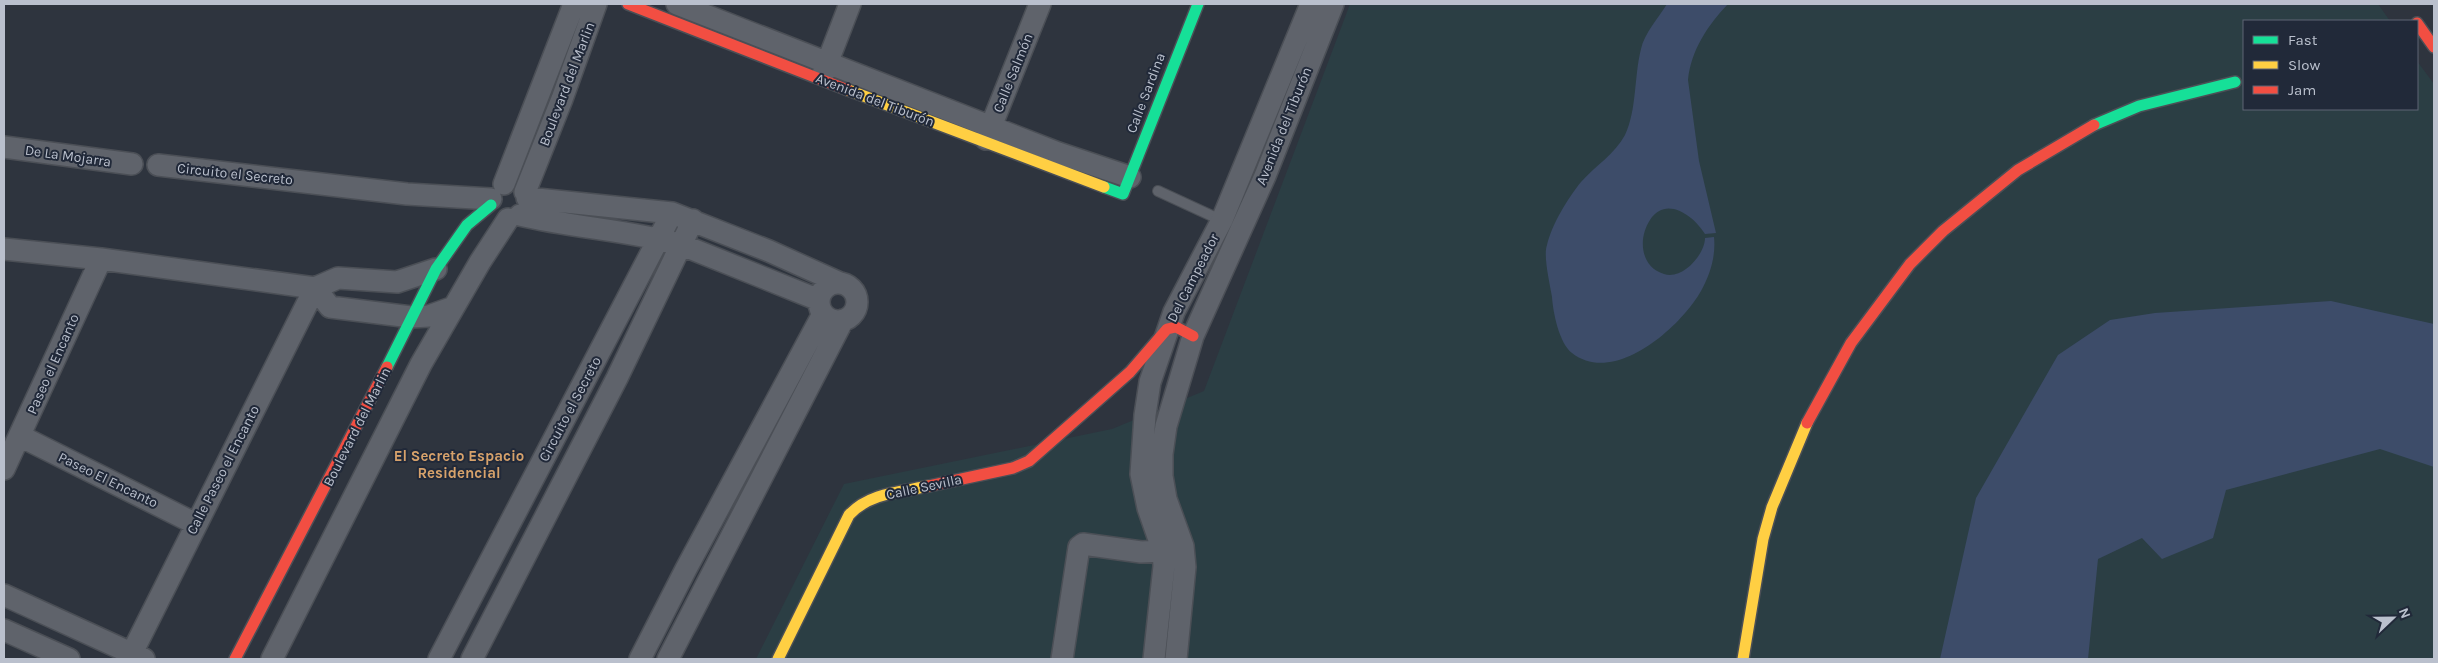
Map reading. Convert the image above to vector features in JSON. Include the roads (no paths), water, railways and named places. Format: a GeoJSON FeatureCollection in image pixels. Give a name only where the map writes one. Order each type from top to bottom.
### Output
{"type":"FeatureCollection","features":[{"type":"Feature","properties":{"kind":"street","name":"Boulevard del Marlin"},"geometry":{"type":"LineString","coordinates":[[235,659],[373,397],[436,269],[468,224],[495,196],[540,93],[574,4]]}},
{"type":"Feature","properties":{"kind":"street","name":"Boulevard del Marlin"},"geometry":{"type":"LineString","coordinates":[[272,659],[417,373],[480,262],[520,206],[562,99],[596,4]]}},
{"type":"Feature","properties":{"kind":"street","name":"Avenida del Tiburón"},"geometry":{"type":"LineString","coordinates":[[628,4],[718,31],[988,134],[1058,153],[1126,185]]}},
{"type":"Feature","properties":{"kind":"street","name":"Avenida del Tiburón"},"geometry":{"type":"LineString","coordinates":[[677,4],[718,31]]}},
{"type":"Feature","properties":{"kind":"street"},"geometry":{"type":"LineString","coordinates":[[824,70],[850,4]]}},
{"type":"Feature","properties":{"kind":"street","name":"Calle Salmón"},"geometry":{"type":"LineString","coordinates":[[988,134],[1040,4]]}},
{"type":"Feature","properties":{"kind":"street","name":"Calle Sardina"},"geometry":{"type":"LineString","coordinates":[[1126,185],[1198,4]]}},
{"type":"Feature","properties":{"kind":"street","name":"Avenida del Tiburón"},"geometry":{"type":"LineString","coordinates":[[1232,224],[1311,4]]}},
{"type":"Feature","properties":{"kind":"street","name":"Avenida del Tiburón"},"geometry":{"type":"LineString","coordinates":[[1232,224],[1265,176],[1333,4]]}},
{"type":"Feature","properties":{"kind":"street"},"geometry":{"type":"LineString","coordinates":[[2418,25],[2434,47]]}},
{"type":"Feature","properties":{"kind":"street"},"geometry":{"type":"LineString","coordinates":[[1743,659],[1754,588],[1770,515],[1802,434],[1816,403],[1851,343],[1910,264],[1942,231],[2018,170],[2095,124],[2139,106],[2235,82]]}},
{"type":"Feature","properties":{"kind":"street"},"geometry":{"type":"LineString","coordinates":[[540,93],[562,99]]}},
{"type":"Feature","properties":{"kind":"street","name":"De La Mojarra"},"geometry":{"type":"LineString","coordinates":[[4,147],[132,164]]}},
{"type":"Feature","properties":{"kind":"street","name":"Circuito el Secreto"},"geometry":{"type":"LineString","coordinates":[[158,165],[407,194],[495,196],[519,187],[520,206]]}},
{"type":"Feature","properties":{"kind":"street"},"geometry":{"type":"LineString","coordinates":[[495,196],[494,212],[501,218],[520,206],[672,213],[693,220],[840,283],[852,290],[856,296],[854,311],[844,320],[668,659]]}},
{"type":"Feature","properties":{"kind":"street"},"geometry":{"type":"LineString","coordinates":[[520,206],[580,227],[660,239],[682,245],[821,307],[829,319],[844,320]]}},
{"type":"Feature","properties":{"kind":"street","name":"Circuito el Secreto"},"geometry":{"type":"LineString","coordinates":[[439,659],[672,213]]}},
{"type":"Feature","properties":{"kind":"street","name":"Circuito el Secreto"},"geometry":{"type":"LineString","coordinates":[[472,659],[548,513],[693,220]]}},
{"type":"Feature","properties":{"kind":"street","name":"Del Campeador"},"geometry":{"type":"LineString","coordinates":[[1154,659],[1164,566],[1163,551],[1148,508],[1142,474],[1144,431],[1150,382],[1174,312],[1232,224]]}},
{"type":"Feature","properties":{"kind":"street","name":"Del Campeador"},"geometry":{"type":"LineString","coordinates":[[1176,659],[1185,567],[1183,546],[1166,499],[1162,476],[1162,454],[1166,426],[1178,382],[1232,224]]}},
{"type":"Feature","properties":{"kind":"street"},"geometry":{"type":"LineString","coordinates":[[4,249],[101,259],[315,288],[338,278],[397,282],[436,269]]}},
{"type":"Feature","properties":{"kind":"street","name":"Paseo el Encanto"},"geometry":{"type":"LineString","coordinates":[[4,469],[101,259]]}},
{"type":"Feature","properties":{"kind":"street"},"geometry":{"type":"LineString","coordinates":[[640,659],[821,307],[826,287],[840,283]]}},
{"type":"Feature","properties":{"kind":"street"},"geometry":{"type":"LineString","coordinates":[[315,288],[330,307],[411,317],[429,316],[454,307]]}},
{"type":"Feature","properties":{"kind":"street","name":"Calle Paseo el Encanto"},"geometry":{"type":"LineString","coordinates":[[4,595],[135,657],[196,524],[315,288]]}},
{"type":"Feature","properties":{"kind":"street"},"geometry":{"type":"LineString","coordinates":[[1167,329],[1176,327],[1193,336]]}},
{"type":"Feature","properties":{"kind":"street","name":"Calle Sevilla"},"geometry":{"type":"LineString","coordinates":[[778,659],[849,515],[858,505],[870,498],[1013,468],[1029,461],[1130,372],[1167,329]]}},
{"type":"Feature","properties":{"kind":"street"},"geometry":{"type":"LineString","coordinates":[[1130,372],[1150,382],[1178,382]]}},
{"type":"Feature","properties":{"kind":"street","name":"Paseo El Encanto"},"geometry":{"type":"LineString","coordinates":[[20,436],[196,524]]}},
{"type":"Feature","properties":{"kind":"street"},"geometry":{"type":"LineString","coordinates":[[524,499],[548,513]]}},
{"type":"Feature","properties":{"kind":"street"},"geometry":{"type":"LineString","coordinates":[[1062,659],[1079,547],[1083,544],[1141,552],[1163,551]]}},
{"type":"Feature","properties":{"kind":"street"},"geometry":{"type":"LineString","coordinates":[[686,569],[708,580]]}},
{"type":"Feature","properties":{"kind":"street"},"geometry":{"type":"LineString","coordinates":[[4,630],[69,659]]}},
{"type":"Feature","properties":{"kind":"lane"},"geometry":{"type":"LineString","coordinates":[[1158,191],[1232,224]]}},
{"type":"Feature","properties":{"kind":"water"},"geometry":{"type":"Polygon","coordinates":[[[1667,4],[1728,4],[1707,29],[1697,48],[1688,80],[1699,161],[1716,233],[1705,234],[1687,215],[1672,209],[1664,209],[1650,220],[1646,227],[1643,243],[1644,251],[1650,265],[1664,274],[1671,275],[1692,264],[1701,251],[1705,238],[1714,237],[1710,272],[1691,306],[1662,336],[1626,358],[1607,362],[1589,361],[1572,353],[1560,335],[1547,270],[1547,245],[1557,220],[1576,188],[1616,148],[1625,135],[1632,115],[1639,59],[1643,43],[1648,32],[1667,4]]]}},
{"type":"Feature","properties":{"kind":"water"},"geometry":{"type":"Polygon","coordinates":[[[2331,301],[2434,324],[2434,467],[2380,449],[2226,490],[2213,538],[2162,559],[2142,538],[2098,559],[2088,659],[1940,659],[1976,498],[2058,355],[2110,320],[2155,313],[2331,301]]]}},
{"type":"Feature","properties":{"kind":"district","name":"El Secreto Espacio Residencial"},"geometry":{"type":"Point","coordinates":[459,464]}}]}
